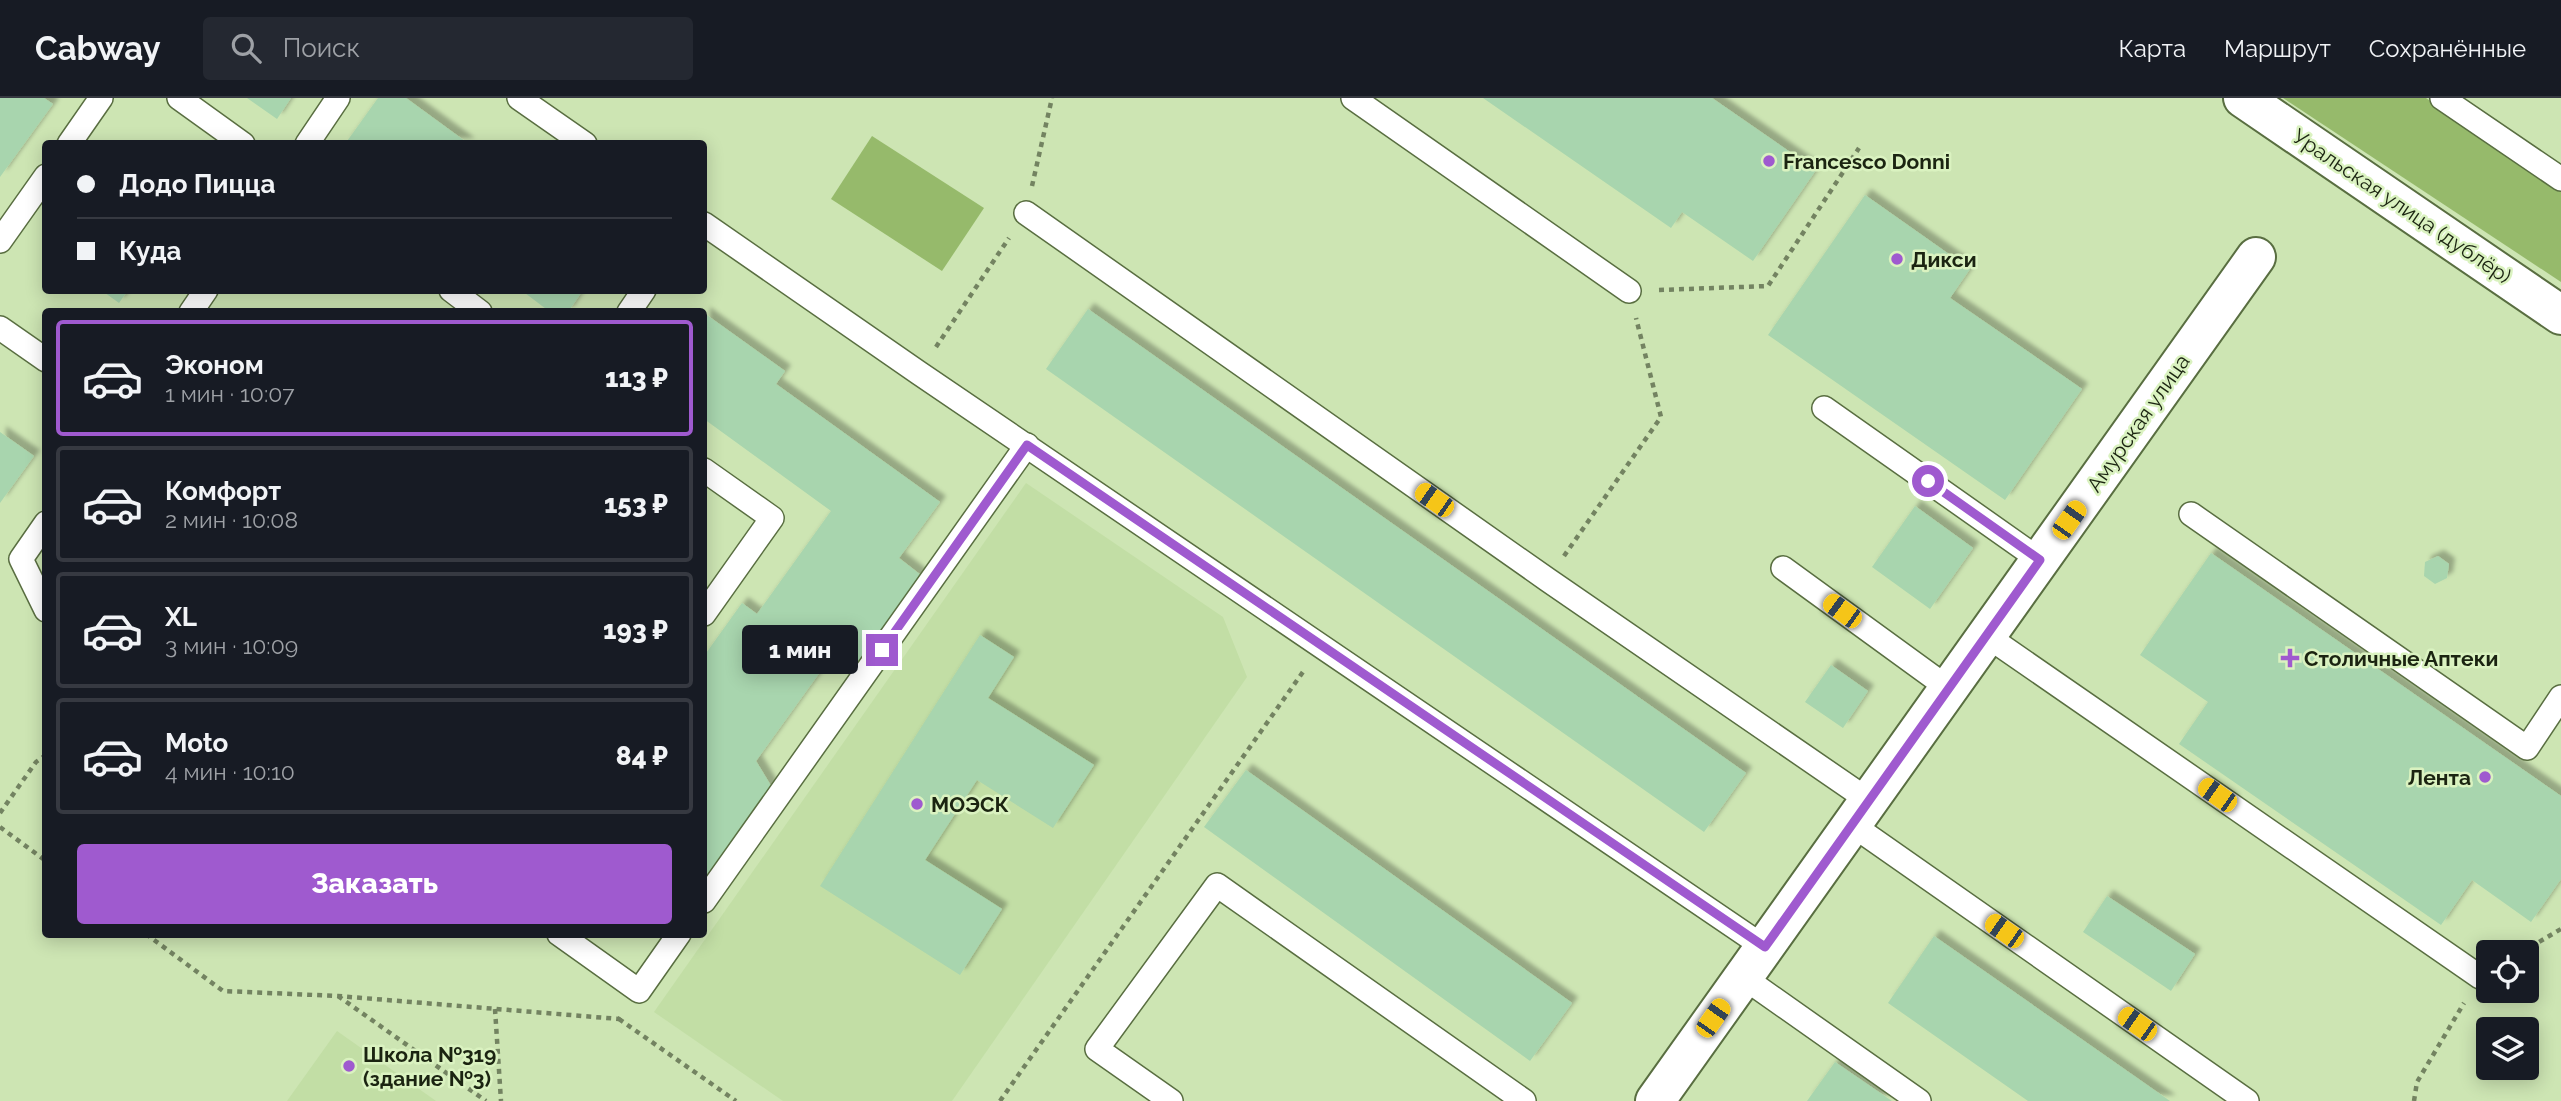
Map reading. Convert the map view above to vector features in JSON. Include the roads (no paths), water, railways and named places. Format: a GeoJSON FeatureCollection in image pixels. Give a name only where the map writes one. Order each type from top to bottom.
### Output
{"type":"FeatureCollection","features":[{"type":"Feature","properties":{"kind":"street","name":"Уральская улица (дублёр)"},"geometry":{"type":"LineString","coordinates":[[2243,98],[2561,314]]}},
{"type":"Feature","properties":{"kind":"street","name":"Амурская улица"},"geometry":{"type":"LineString","coordinates":[[1655,1101],[2256,257]]}},
{"type":"Feature","properties":{"kind":"lane"},"geometry":{"type":"LineString","coordinates":[[72,140],[101,98]]}},
{"type":"Feature","properties":{"kind":"lane"},"geometry":{"type":"LineString","coordinates":[[179,98],[237,140]]}},
{"type":"Feature","properties":{"kind":"lane"},"geometry":{"type":"LineString","coordinates":[[310,140],[338,98]]}},
{"type":"Feature","properties":{"kind":"lane"},"geometry":{"type":"LineString","coordinates":[[519,98],[579,140]]}},
{"type":"Feature","properties":{"kind":"lane"},"geometry":{"type":"LineString","coordinates":[[1353,98],[1629,291]]}},
{"type":"Feature","properties":{"kind":"lane"},"geometry":{"type":"LineString","coordinates":[[2442,98],[2561,179]]}},
{"type":"Feature","properties":{"kind":"lane"},"geometry":{"type":"LineString","coordinates":[[0,241],[42,183]]}},
{"type":"Feature","properties":{"kind":"lane"},"geometry":{"type":"LineString","coordinates":[[1026,213],[1548,579],[2247,1101]]}},
{"type":"Feature","properties":{"kind":"lane"},"geometry":{"type":"LineString","coordinates":[[707,226],[1765,947]]}},
{"type":"Feature","properties":{"kind":"lane"},"geometry":{"type":"LineString","coordinates":[[456,294],[475,308]]}},
{"type":"Feature","properties":{"kind":"lane"},"geometry":{"type":"LineString","coordinates":[[0,328],[42,357]]}},
{"type":"Feature","properties":{"kind":"lane"},"geometry":{"type":"LineString","coordinates":[[1824,408],[2040,560]]}},
{"type":"Feature","properties":{"kind":"lane"},"geometry":{"type":"LineString","coordinates":[[707,897],[1027,445]]}},
{"type":"Feature","properties":{"kind":"lane"},"geometry":{"type":"LineString","coordinates":[[707,472],[772,518],[707,610]]}},
{"type":"Feature","properties":{"kind":"lane"},"geometry":{"type":"LineString","coordinates":[[2191,514],[2527,748],[2561,697]]}},
{"type":"Feature","properties":{"kind":"lane"},"geometry":{"type":"LineString","coordinates":[[42,529],[21,559],[42,602]]}},
{"type":"Feature","properties":{"kind":"lane"},"geometry":{"type":"LineString","coordinates":[[1783,568],[1948,688]]}},
{"type":"Feature","properties":{"kind":"lane"},"geometry":{"type":"LineString","coordinates":[[1987,636],[2476,974]]}},
{"type":"Feature","properties":{"kind":"lane"},"geometry":{"type":"LineString","coordinates":[[1171,1101],[1097,1049],[1217,885],[1518,1099]]}},
{"type":"Feature","properties":{"kind":"lane"},"geometry":{"type":"LineString","coordinates":[[565,938],[639,992],[676,938]]}},
{"type":"Feature","properties":{"kind":"lane"},"geometry":{"type":"LineString","coordinates":[[1742,977],[1919,1101]]}},
{"type":"Feature","properties":{"kind":"place","name":"Francesco Donni"},"geometry":{"type":"Point","coordinates":[1769,161]}},
{"type":"Feature","properties":{"kind":"place","name":"Дикси"},"geometry":{"type":"Point","coordinates":[1897,259]}},
{"type":"Feature","properties":{"kind":"place","name":"Столичные Аптеки"},"geometry":{"type":"Point","coordinates":[2290,658]}},
{"type":"Feature","properties":{"kind":"place","name":"Лента"},"geometry":{"type":"Point","coordinates":[2485,777]}},
{"type":"Feature","properties":{"kind":"place","name":"МОЭСК"},"geometry":{"type":"Point","coordinates":[917,804]}},
{"type":"Feature","properties":{"kind":"place","name":"Школа №319 (здание №3)"},"geometry":{"type":"Point","coordinates":[349,1066]}}]}
